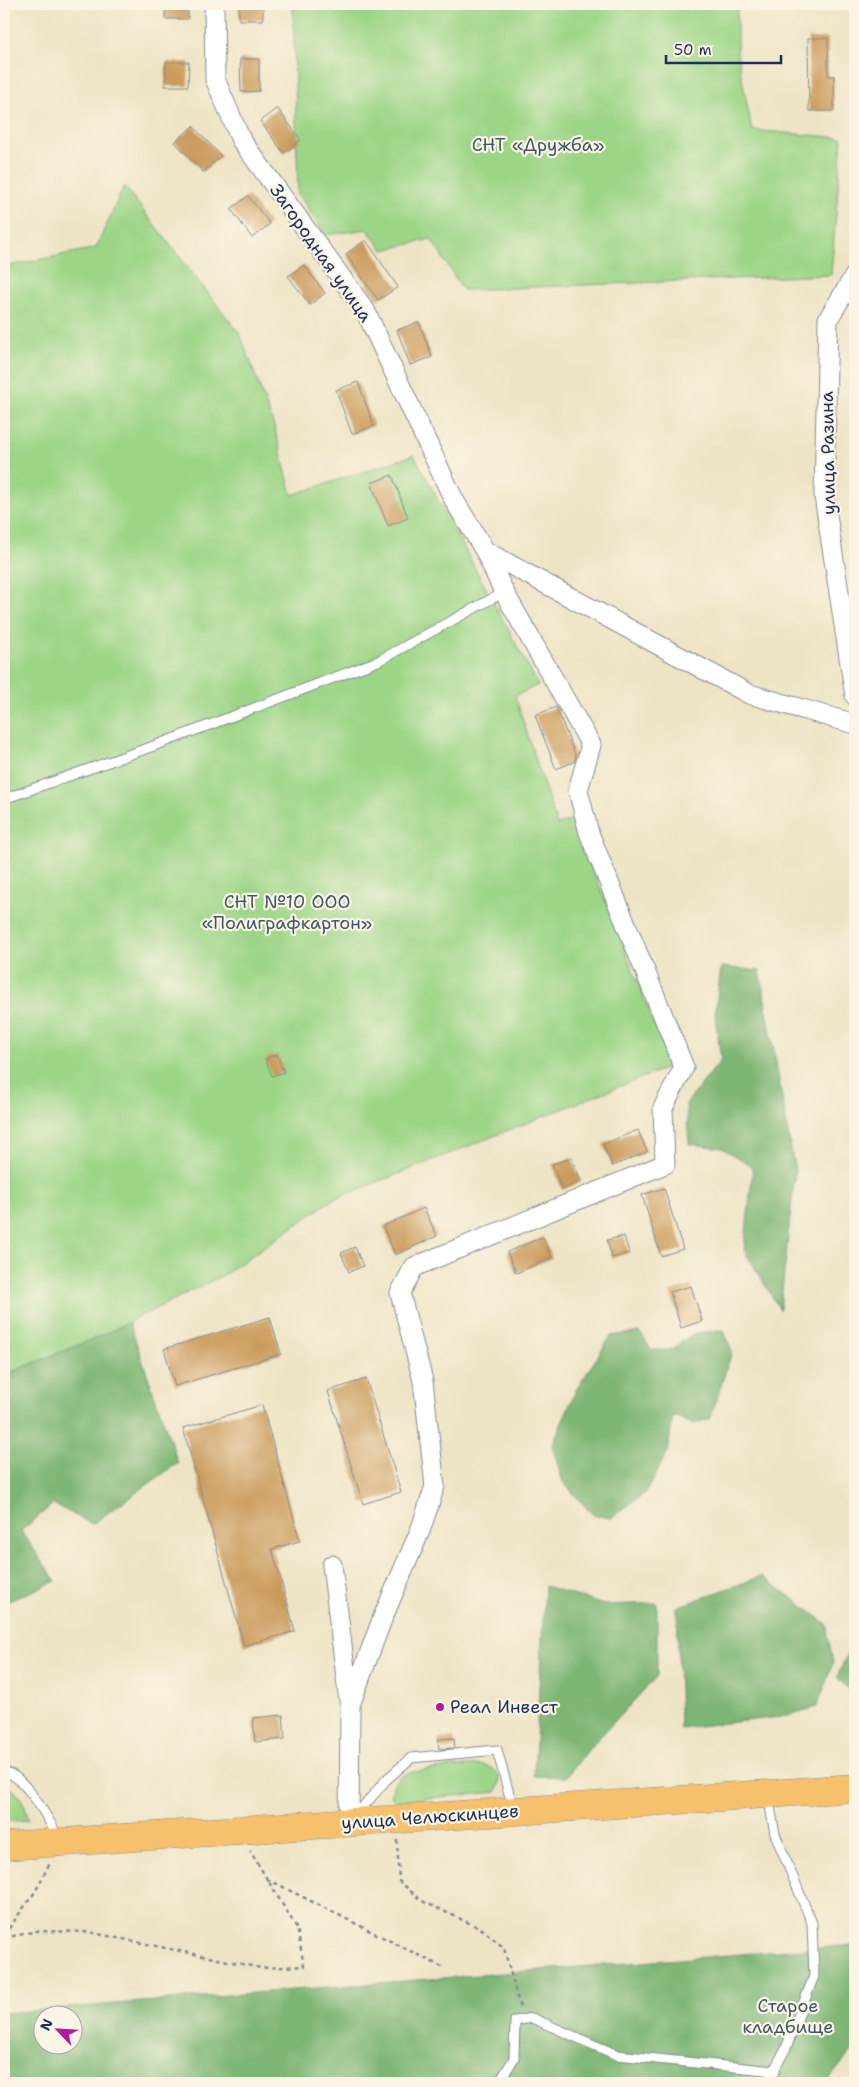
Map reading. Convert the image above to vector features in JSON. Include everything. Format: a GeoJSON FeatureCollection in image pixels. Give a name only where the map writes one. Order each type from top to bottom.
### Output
{"type":"FeatureCollection","features":[{"type":"Feature","properties":{"kind":"main road","name":"улица Челюскинцев"},"geometry":{"type":"LineString","coordinates":[[4,1846],[855,1788]]}},
{"type":"Feature","properties":{"kind":"street","name":"Загородная улица"},"geometry":{"type":"LineString","coordinates":[[214,4],[215,79],[241,140],[365,310],[454,500],[484,550],[504,592],[591,745],[578,790],[589,833],[684,1067],[663,1108],[665,1164],[414,1266],[400,1293],[423,1381],[435,1486],[420,1531],[383,1617],[350,1705]]}},
{"type":"Feature","properties":{"kind":"street","name":"улица Разина"},"geometry":{"type":"LineString","coordinates":[[855,275],[828,319],[824,496],[855,696]]}},
{"type":"Feature","properties":{"kind":"street"},"geometry":{"type":"LineString","coordinates":[[484,550],[749,694],[855,724]]}},
{"type":"Feature","properties":{"kind":"street"},"geometry":{"type":"LineString","coordinates":[[332,1566],[350,1705],[348,1823]]}},
{"type":"Feature","properties":{"kind":"lane"},"geometry":{"type":"LineString","coordinates":[[4,799],[378,661],[504,592]]}},
{"type":"Feature","properties":{"kind":"lane"},"geometry":{"type":"LineString","coordinates":[[348,1823],[386,1779],[411,1758],[496,1750],[513,1811]]}},
{"type":"Feature","properties":{"kind":"lane"},"geometry":{"type":"LineString","coordinates":[[4,1772],[8,1773],[23,1786],[46,1813],[61,1843]]}},
{"type":"Feature","properties":{"kind":"lane"},"geometry":{"type":"LineString","coordinates":[[766,2083],[775,2071],[814,1976],[812,1923],[775,1834],[768,1793]]}},
{"type":"Feature","properties":{"kind":"lane"},"geometry":{"type":"LineString","coordinates":[[499,2083],[514,2058],[515,2021],[532,2018],[617,2055],[775,2071]]}},
{"type":"Feature","properties":{"kind":"path"},"geometry":{"type":"LineString","coordinates":[[396,1820],[399,1881],[422,1901],[482,1929],[504,1948],[523,2019]]}},
{"type":"Feature","properties":{"kind":"path"},"geometry":{"type":"LineString","coordinates":[[4,1936],[37,1931],[89,1932],[261,1968],[304,1966],[297,1928],[266,1879],[239,1830]]}},
{"type":"Feature","properties":{"kind":"path"},"geometry":{"type":"LineString","coordinates":[[4,1936],[35,1892],[61,1843]]}},
{"type":"Feature","properties":{"kind":"path"},"geometry":{"type":"LineString","coordinates":[[266,1879],[444,1968]]}},
{"type":"Feature","properties":{"kind":"green space","name":"СНТ «Дружба»"},"geometry":{"type":"Polygon","coordinates":[[[293,4],[737,4],[737,53],[752,130],[842,138],[831,275],[463,290],[431,239],[383,250],[367,229],[325,235],[298,194],[293,4]]]}},
{"type":"Feature","properties":{"kind":"green space","name":"СНТ №10 ООО «Полиграфкартон»"},"geometry":{"type":"Polygon","coordinates":[[[124,186],[240,334],[274,426],[292,495],[414,455],[538,685],[515,696],[557,825],[573,819],[671,1066],[332,1200],[225,1274],[103,1335],[4,1375],[4,267],[96,248],[124,186]]]}},
{"type":"Feature","properties":{"kind":"green space"},"geometry":{"type":"Polygon","coordinates":[[[721,967],[760,971],[795,1172],[780,1310],[744,1250],[753,1167],[722,1148],[689,1144],[686,1104],[721,1060],[715,1014],[721,967]]]}},
{"type":"Feature","properties":{"kind":"green space"},"geometry":{"type":"Polygon","coordinates":[[[129,1322],[178,1463],[92,1524],[53,1504],[21,1531],[56,1581],[4,1603],[4,1375],[103,1335],[129,1322]]]}},
{"type":"Feature","properties":{"kind":"green space"},"geometry":{"type":"Polygon","coordinates":[[[724,1330],[732,1352],[710,1419],[692,1424],[673,1415],[668,1451],[646,1492],[611,1518],[593,1515],[563,1482],[552,1446],[576,1390],[611,1336],[640,1332],[651,1350],[671,1350],[694,1333],[724,1330]]]}},
{"type":"Feature","properties":{"kind":"green space"},"geometry":{"type":"Polygon","coordinates":[[[762,1576],[826,1623],[833,1663],[817,1707],[781,1717],[680,1728],[677,1607],[762,1576]]]}},
{"type":"Feature","properties":{"kind":"green space"},"geometry":{"type":"Polygon","coordinates":[[[545,1586],[604,1605],[657,1603],[657,1676],[596,1741],[566,1777],[534,1776],[545,1586]]]}},
{"type":"Feature","properties":{"kind":"green space"},"geometry":{"type":"Polygon","coordinates":[[[855,1636],[855,1696],[837,1677],[855,1636]]]}},
{"type":"Feature","properties":{"kind":"green space"},"geometry":{"type":"Polygon","coordinates":[[[478,1765],[489,1767],[497,1772],[500,1781],[496,1792],[395,1801],[392,1798],[394,1784],[400,1777],[406,1774],[425,1770],[478,1765]]]}},
{"type":"Feature","properties":{"kind":"green space"},"geometry":{"type":"Polygon","coordinates":[[[4,1784],[18,1794],[26,1809],[28,1820],[4,1822],[4,1784]]]}},
{"type":"Feature","properties":{"kind":"green space","name":"Старое кладбище"},"geometry":{"type":"Polygon","coordinates":[[[855,1945],[855,2047],[826,2083],[4,2083],[4,2013],[32,2011],[32,2054],[82,2054],[82,2007],[855,1945]]]}},
{"type":"Feature","properties":{"kind":"building"},"geometry":{"type":"Polygon","coordinates":[[[165,4],[188,4],[188,19],[165,19],[165,4]]]}},
{"type":"Feature","properties":{"kind":"building"},"geometry":{"type":"Polygon","coordinates":[[[239,4],[263,4],[263,20],[239,20],[239,4]]]}},
{"type":"Feature","properties":{"kind":"building"},"geometry":{"type":"Polygon","coordinates":[[[808,38],[828,38],[828,76],[834,76],[834,111],[809,111],[808,38]]]}},
{"type":"Feature","properties":{"kind":"building"},"geometry":{"type":"Polygon","coordinates":[[[240,59],[259,59],[259,91],[241,92],[240,59]]]}},
{"type":"Feature","properties":{"kind":"building"},"geometry":{"type":"Polygon","coordinates":[[[166,62],[189,62],[188,86],[165,86],[166,62]]]}},
{"type":"Feature","properties":{"kind":"building"},"geometry":{"type":"Polygon","coordinates":[[[277,108],[301,140],[284,153],[260,121],[277,108]]]}},
{"type":"Feature","properties":{"kind":"building"},"geometry":{"type":"Polygon","coordinates":[[[193,126],[221,156],[203,172],[175,142],[193,126]]]}},
{"type":"Feature","properties":{"kind":"building"},"geometry":{"type":"Polygon","coordinates":[[[248,196],[270,224],[252,238],[231,209],[248,196]]]}},
{"type":"Feature","properties":{"kind":"building"},"geometry":{"type":"Polygon","coordinates":[[[366,240],[398,287],[378,300],[346,254],[366,240]]]}},
{"type":"Feature","properties":{"kind":"building"},"geometry":{"type":"Polygon","coordinates":[[[304,265],[325,293],[310,305],[288,276],[304,265]]]}},
{"type":"Feature","properties":{"kind":"building"},"geometry":{"type":"Polygon","coordinates":[[[419,322],[432,357],[410,365],[397,330],[419,322]]]}},
{"type":"Feature","properties":{"kind":"building"},"geometry":{"type":"Polygon","coordinates":[[[358,382],[374,426],[352,434],[336,390],[358,382]]]}},
{"type":"Feature","properties":{"kind":"building"},"geometry":{"type":"Polygon","coordinates":[[[392,475],[408,518],[388,526],[371,483],[392,475]]]}},
{"type":"Feature","properties":{"kind":"building"},"geometry":{"type":"Polygon","coordinates":[[[556,707],[576,757],[574,762],[556,769],[535,715],[556,707]]]}},
{"type":"Feature","properties":{"kind":"building"},"geometry":{"type":"Polygon","coordinates":[[[277,1054],[284,1072],[272,1076],[265,1059],[277,1054]]]}},
{"type":"Feature","properties":{"kind":"building"},"geometry":{"type":"Polygon","coordinates":[[[638,1130],[647,1152],[612,1166],[603,1144],[638,1130]]]}},
{"type":"Feature","properties":{"kind":"building"},"geometry":{"type":"Polygon","coordinates":[[[572,1158],[581,1182],[562,1190],[552,1164],[572,1158]]]}},
{"type":"Feature","properties":{"kind":"building"},"geometry":{"type":"Polygon","coordinates":[[[664,1188],[683,1249],[661,1256],[642,1195],[664,1188]]]}},
{"type":"Feature","properties":{"kind":"building"},"geometry":{"type":"Polygon","coordinates":[[[424,1208],[437,1236],[395,1255],[383,1226],[424,1208]]]}},
{"type":"Feature","properties":{"kind":"building"},"geometry":{"type":"Polygon","coordinates":[[[624,1236],[629,1253],[612,1258],[607,1240],[624,1236]]]}},
{"type":"Feature","properties":{"kind":"building"},"geometry":{"type":"Polygon","coordinates":[[[543,1237],[552,1258],[516,1273],[507,1252],[543,1237]]]}},
{"type":"Feature","properties":{"kind":"building"},"geometry":{"type":"Polygon","coordinates":[[[355,1247],[363,1266],[349,1272],[341,1253],[355,1247]]]}},
{"type":"Feature","properties":{"kind":"building"},"geometry":{"type":"Polygon","coordinates":[[[691,1286],[702,1321],[681,1328],[670,1292],[691,1286]]]}},
{"type":"Feature","properties":{"kind":"building"},"geometry":{"type":"Polygon","coordinates":[[[270,1317],[281,1354],[175,1386],[164,1349],[270,1317]]]}},
{"type":"Feature","properties":{"kind":"building"},"geometry":{"type":"Polygon","coordinates":[[[366,1379],[401,1492],[363,1504],[328,1391],[366,1379]]]}},
{"type":"Feature","properties":{"kind":"building"},"geometry":{"type":"Polygon","coordinates":[[[262,1405],[300,1541],[272,1549],[295,1631],[244,1646],[183,1428],[262,1405]]]}},
{"type":"Feature","properties":{"kind":"building"},"geometry":{"type":"Polygon","coordinates":[[[283,1715],[285,1739],[255,1742],[253,1718],[283,1715]]]}},
{"type":"Feature","properties":{"kind":"building"},"geometry":{"type":"Polygon","coordinates":[[[454,1738],[455,1748],[439,1749],[438,1739],[454,1738]]]}},
{"type":"Feature","properties":{"kind":"place","name":"Реал Инвест"},"geometry":{"type":"Point","coordinates":[440,1707]}}]}
